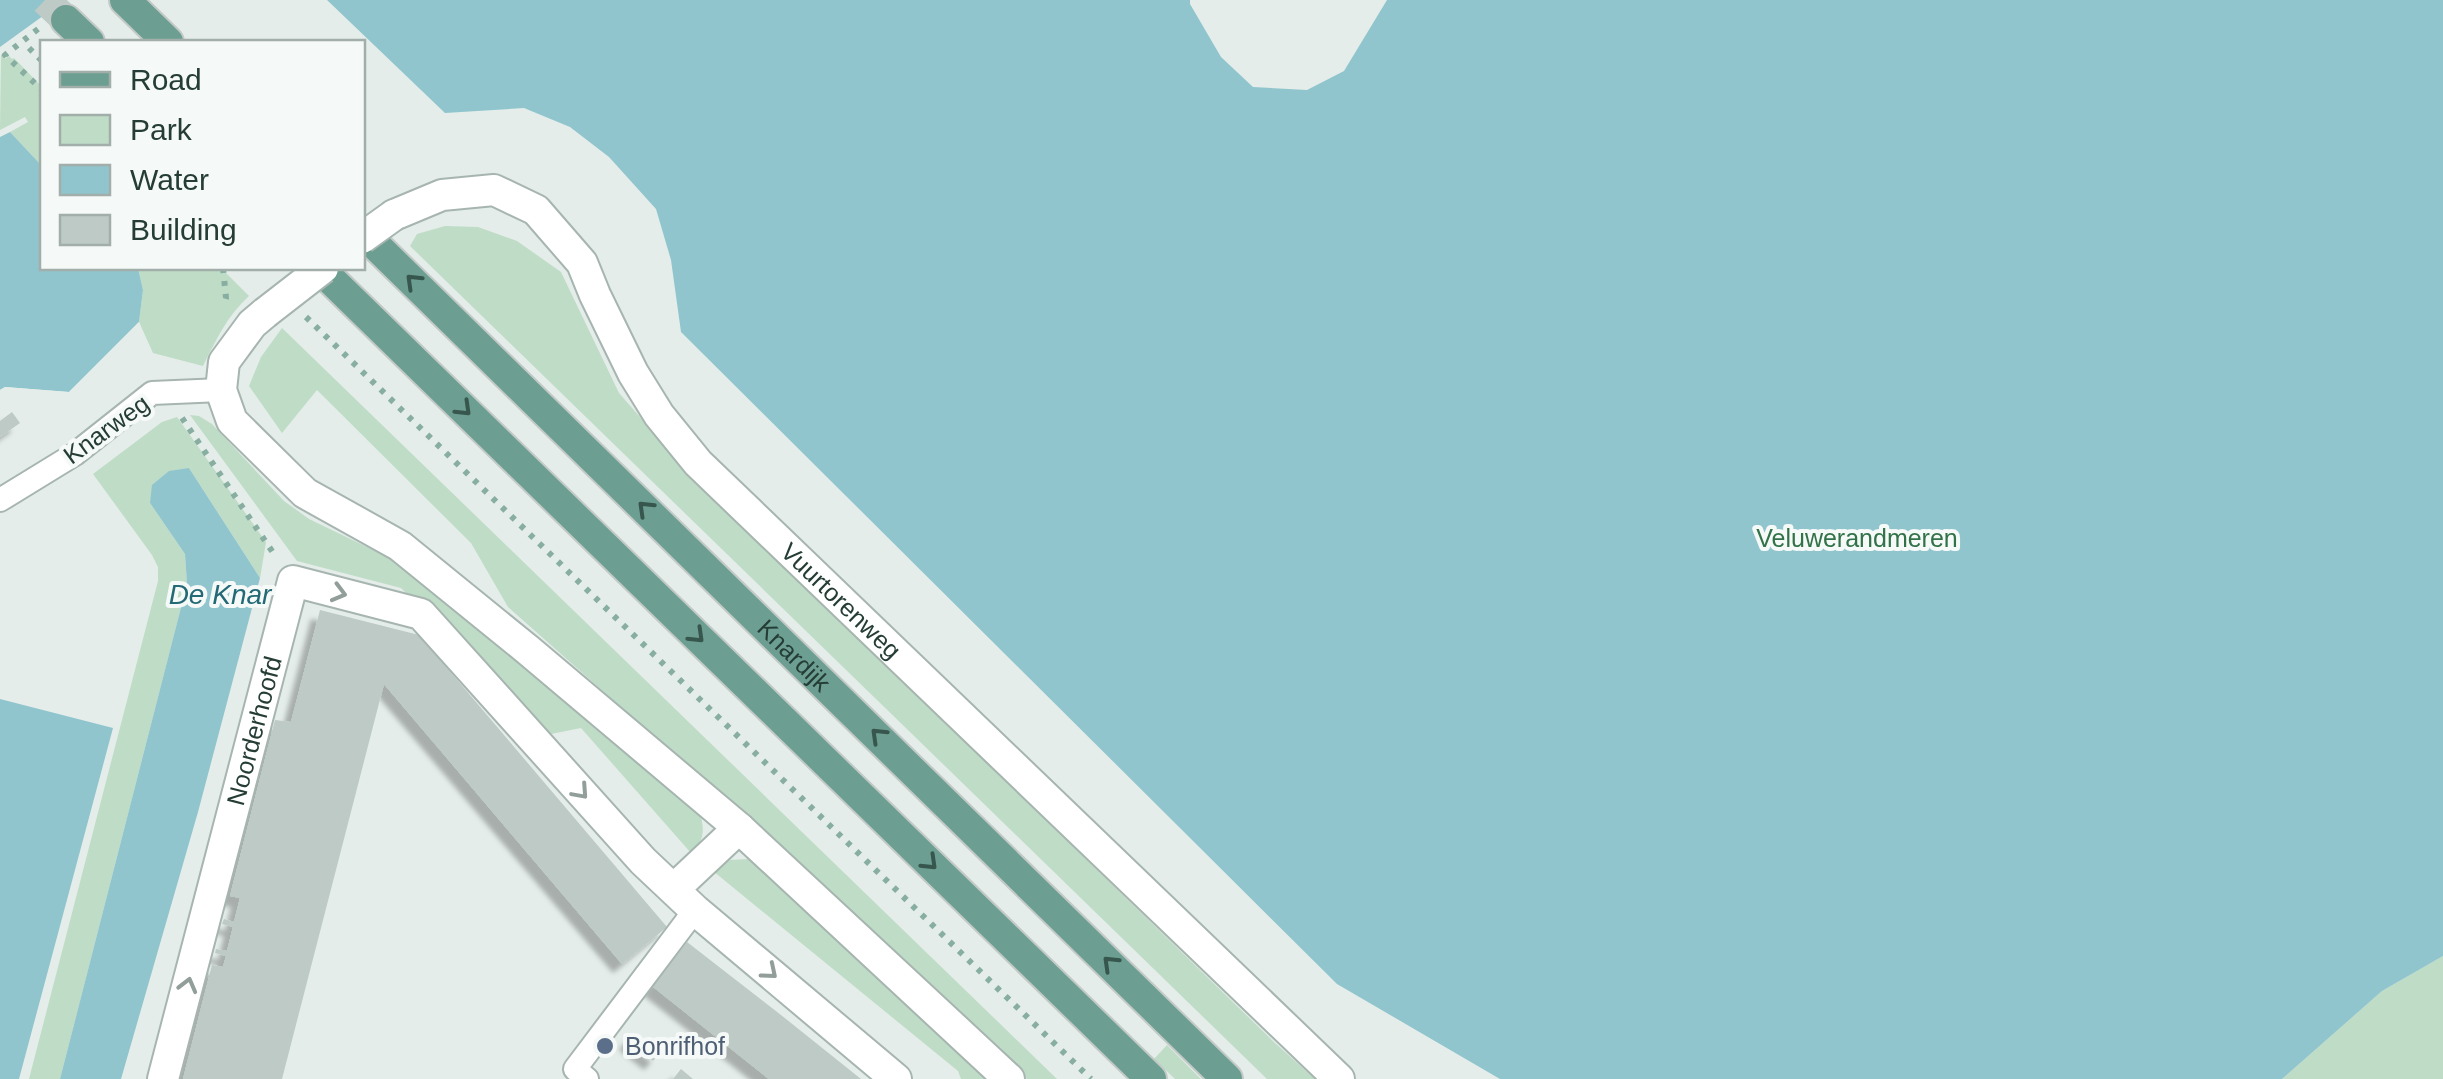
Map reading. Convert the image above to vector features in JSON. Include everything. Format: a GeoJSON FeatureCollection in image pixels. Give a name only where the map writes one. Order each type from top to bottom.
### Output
{"type":"FeatureCollection","features":[{"type":"Feature","properties":{"kind":"main road"},"geometry":{"type":"LineString","coordinates":[[125,0],[166,40]]}},
{"type":"Feature","properties":{"kind":"main road"},"geometry":{"type":"LineString","coordinates":[[66,20],[86,40]]}},
{"type":"Feature","properties":{"kind":"main road","name":"Knardijk"},"geometry":{"type":"LineString","coordinates":[[365,238],[1227,1079]]}},
{"type":"Feature","properties":{"kind":"main road"},"geometry":{"type":"LineString","coordinates":[[323,270],[1151,1079]]}},
{"type":"Feature","properties":{"kind":"street","name":"Vuurtorenweg"},"geometry":{"type":"LineString","coordinates":[[365,233],[394,215],[442,195],[494,190],[536,210],[582,263],[633,373],[658,415],[698,463],[1340,1079]]}},
{"type":"Feature","properties":{"kind":"street"},"geometry":{"type":"LineString","coordinates":[[319,270],[280,309],[252,324],[224,362],[221,390],[232,420],[305,493],[400,546],[739,828],[1009,1079]]}},
{"type":"Feature","properties":{"kind":"street"},"geometry":{"type":"LineString","coordinates":[[292,581],[421,614],[630,847],[684,900],[896,1079]]}},
{"type":"Feature","properties":{"kind":"street","name":"Noorderhoofd"},"geometry":{"type":"LineString","coordinates":[[163,1079],[292,581]]}},
{"type":"Feature","properties":{"kind":"street"},"geometry":{"type":"LineString","coordinates":[[684,900],[739,828]]}},
{"type":"Feature","properties":{"kind":"lane","name":"Knarweg"},"geometry":{"type":"LineString","coordinates":[[0,500],[76,454],[152,393],[221,390]]}},
{"type":"Feature","properties":{"kind":"lane"},"geometry":{"type":"LineString","coordinates":[[587,1079],[574,1069],[684,900]]}},
{"type":"Feature","properties":{"kind":"path"},"geometry":{"type":"LineString","coordinates":[[14,47],[5,56],[40,88]]}},
{"type":"Feature","properties":{"kind":"path"},"geometry":{"type":"LineString","coordinates":[[29,48],[40,59]]}},
{"type":"Feature","properties":{"kind":"path"},"geometry":{"type":"LineString","coordinates":[[280,309],[670,667],[1091,1079]]}},
{"type":"Feature","properties":{"kind":"path"},"geometry":{"type":"LineString","coordinates":[[164,393],[292,581]]}},
{"type":"Feature","properties":{"kind":"green space"},"geometry":{"type":"Polygon","coordinates":[[[1,54],[5,59],[14,58],[40,85],[40,164],[10,132],[28,122],[25,117],[0,130],[1,54]]]}},
{"type":"Feature","properties":{"kind":"green space"},"geometry":{"type":"Polygon","coordinates":[[[445,226],[478,227],[517,241],[561,272],[619,393],[689,473],[1315,1079],[1267,1079],[410,246],[417,234],[445,226]]]}},
{"type":"Feature","properties":{"kind":"green space"},"geometry":{"type":"Polygon","coordinates":[[[138,270],[223,270],[249,296],[228,320],[203,366],[153,353],[139,322],[143,290],[138,270]]]}},
{"type":"Feature","properties":{"kind":"green space"},"geometry":{"type":"Polygon","coordinates":[[[282,328],[1057,1079],[1027,1079],[886,942],[508,607],[471,543],[317,390],[282,433],[249,386],[261,357],[282,328]]]}},
{"type":"Feature","properties":{"kind":"green space"},"geometry":{"type":"Polygon","coordinates":[[[190,415],[212,424],[284,501],[309,519],[394,560],[700,813],[702,835],[695,849],[691,853],[581,728],[546,735],[401,588],[297,561],[190,415]]]}},
{"type":"Feature","properties":{"kind":"green space"},"geometry":{"type":"Polygon","coordinates":[[[177,417],[266,542],[260,578],[189,468],[150,503],[185,554],[187,584],[60,1079],[29,1079],[158,581],[158,567],[152,555],[93,474],[162,422],[177,417]]]}},
{"type":"Feature","properties":{"kind":"green space"},"geometry":{"type":"Polygon","coordinates":[[[748,859],[767,871],[994,1079],[961,1079],[958,1071],[713,871],[730,860],[748,859]]]}},
{"type":"Feature","properties":{"kind":"green space"},"geometry":{"type":"Polygon","coordinates":[[[2443,956],[2443,1079],[2282,1079],[2382,991],[2443,956]]]}},
{"type":"Feature","properties":{"kind":"green space"},"geometry":{"type":"Polygon","coordinates":[[[1167,1045],[1201,1079],[1175,1079],[1154,1059],[1167,1045]]]}},
{"type":"Feature","properties":{"kind":"water"},"geometry":{"type":"Polygon","coordinates":[[[0,0],[65,0],[0,47],[0,0]]]}},
{"type":"Feature","properties":{"kind":"water","name":"Veluwerandmeren"},"geometry":{"type":"Polygon","coordinates":[[[327,0],[1190,0],[1221,57],[1253,87],[1307,90],[1344,71],[1387,0],[2443,0],[2443,956],[2382,991],[2282,1079],[1500,1079],[1337,984],[681,332],[671,260],[656,209],[609,157],[570,127],[524,108],[445,113],[327,0]]]}},
{"type":"Feature","properties":{"kind":"water"},"geometry":{"type":"Polygon","coordinates":[[[10,132],[40,164],[40,270],[138,270],[143,290],[139,322],[69,392],[5,387],[0,390],[0,137],[10,132]]]}},
{"type":"Feature","properties":{"kind":"water","name":"De Knar"},"geometry":{"type":"Polygon","coordinates":[[[189,468],[260,578],[121,1079],[60,1079],[187,584],[185,554],[150,503],[152,485],[169,471],[189,468]]]}},
{"type":"Feature","properties":{"kind":"water"},"geometry":{"type":"Polygon","coordinates":[[[0,699],[113,728],[19,1079],[0,1079],[0,699]]]}},
{"type":"Feature","properties":{"kind":"pier"},"geometry":{"type":"Polygon","coordinates":[[[139,322],[141,327],[71,397],[6,392],[0,395],[5,387],[69,392],[139,322]]]}},
{"type":"Feature","properties":{"kind":"building"},"geometry":{"type":"Polygon","coordinates":[[[12,412],[20,423],[0,437],[0,421],[12,412]]]}},
{"type":"Feature","properties":{"kind":"building"},"geometry":{"type":"Polygon","coordinates":[[[320,610],[419,635],[667,927],[622,964],[384,684],[282,1079],[183,1079],[212,965],[223,967],[226,956],[215,953],[216,949],[227,951],[233,927],[222,924],[224,919],[234,922],[240,898],[230,896],[275,720],[291,722],[320,610]]]}},
{"type":"Feature","properties":{"kind":"building"},"geometry":{"type":"Polygon","coordinates":[[[687,942],[861,1079],[769,1079],[652,986],[687,942]]]}},
{"type":"Feature","properties":{"kind":"building"},"geometry":{"type":"Polygon","coordinates":[[[634,1033],[660,1053],[653,1061],[628,1041],[634,1033]]]}},
{"type":"Feature","properties":{"kind":"building"},"geometry":{"type":"Polygon","coordinates":[[[681,1069],[693,1079],[673,1079],[681,1069]]]}},
{"type":"Feature","properties":{"kind":"tunnel"},"geometry":{"type":"LineString","coordinates":[[45,0],[66,20]]}},
{"type":"Feature","properties":{"kind":"place","name":"Bonrifhof"},"geometry":{"type":"Point","coordinates":[605,1046]}}]}
